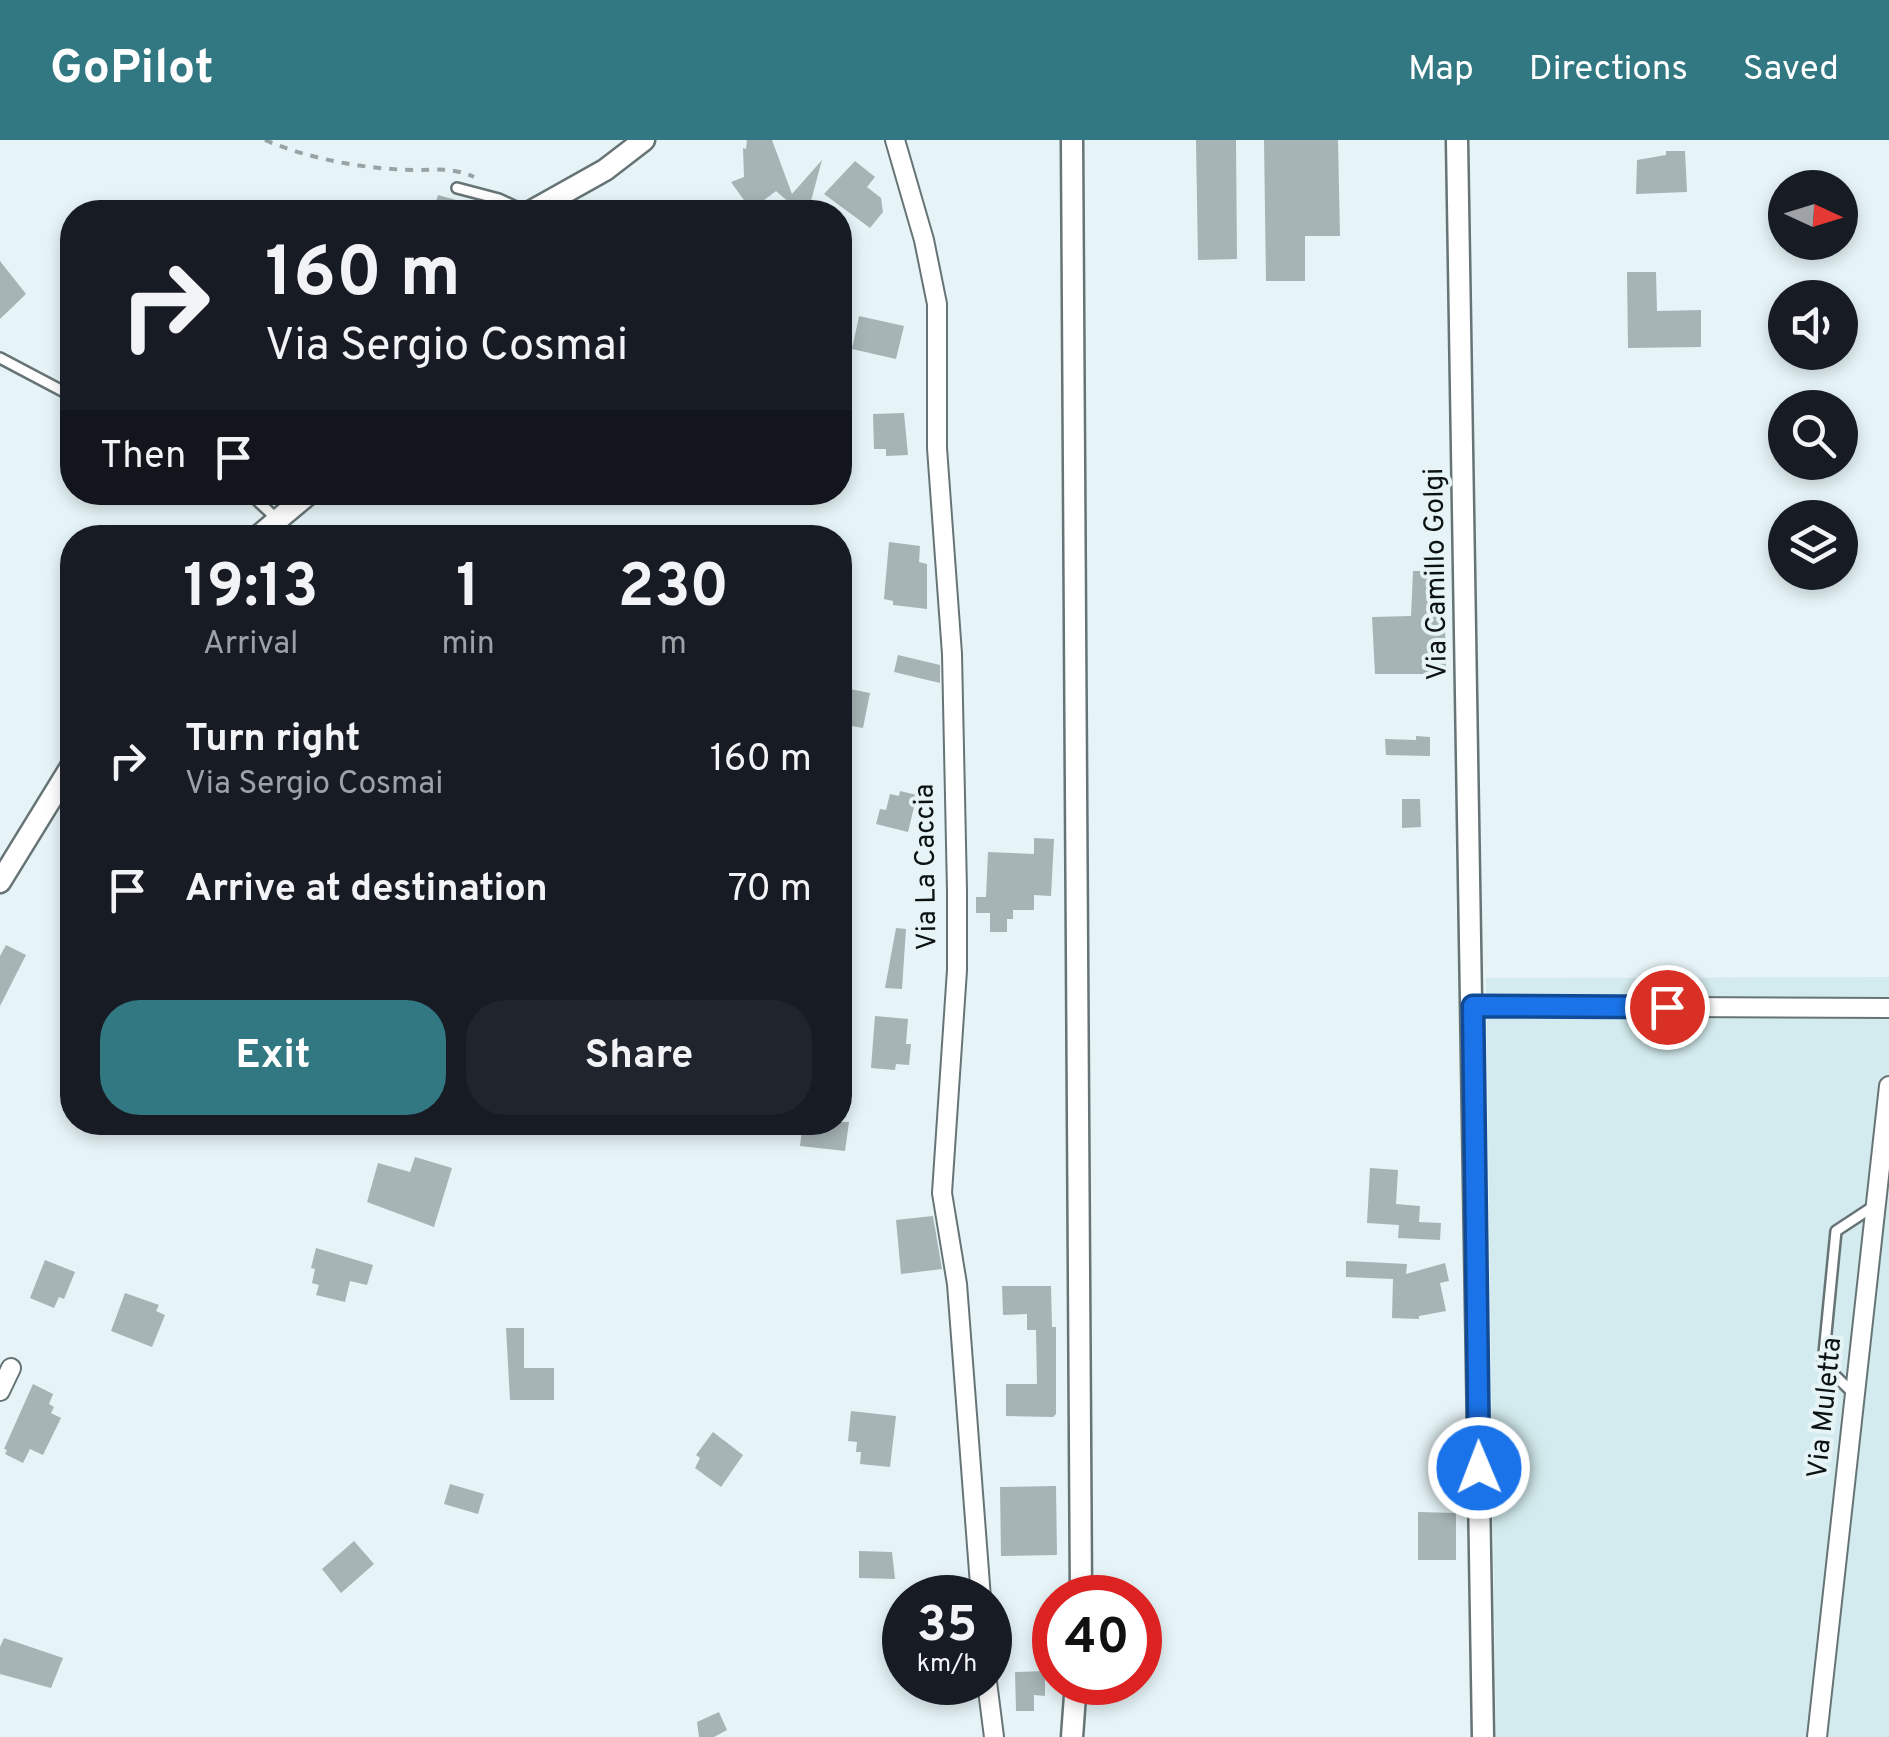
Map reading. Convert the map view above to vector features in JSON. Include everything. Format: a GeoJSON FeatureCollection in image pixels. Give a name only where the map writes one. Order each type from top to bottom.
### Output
{"type":"FeatureCollection","features":[{"type":"Feature","properties":{"kind":"street"},"geometry":{"type":"LineString","coordinates":[[550,200],[605,170],[644,140]]}},
{"type":"Feature","properties":{"kind":"street","name":"Via La Caccia"},"geometry":{"type":"LineString","coordinates":[[895,140],[924,240],[937,304],[937,448],[952,654],[957,892],[957,970],[942,1194],[956,1284],[979,1575]]}},
{"type":"Feature","properties":{"kind":"street"},"geometry":{"type":"LineString","coordinates":[[1072,140],[1080,1575]]}},
{"type":"Feature","properties":{"kind":"street","name":"Via Camillo Golgi"},"geometry":{"type":"LineString","coordinates":[[1457,140],[1482,1737]]}},
{"type":"Feature","properties":{"kind":"street"},"geometry":{"type":"LineString","coordinates":[[270,525],[295,505]]}},
{"type":"Feature","properties":{"kind":"street"},"geometry":{"type":"LineString","coordinates":[[0,882],[60,784]]}},
{"type":"Feature","properties":{"kind":"street"},"geometry":{"type":"LineString","coordinates":[[1473,1006],[1889,1008]]}},
{"type":"Feature","properties":{"kind":"street","name":"Via Muletta"},"geometry":{"type":"LineString","coordinates":[[1817,1737],[1889,1086]]}},
{"type":"Feature","properties":{"kind":"street"},"geometry":{"type":"LineString","coordinates":[[0,1391],[11,1368]]}},
{"type":"Feature","properties":{"kind":"street"},"geometry":{"type":"LineString","coordinates":[[990,1705],[994,1737]]}},
{"type":"Feature","properties":{"kind":"street"},"geometry":{"type":"LineString","coordinates":[[1072,1737],[1074,1705]]}},
{"type":"Feature","properties":{"kind":"lane"},"geometry":{"type":"LineString","coordinates":[[457,188],[503,200]]}},
{"type":"Feature","properties":{"kind":"lane"},"geometry":{"type":"LineString","coordinates":[[0,358],[60,390]]}},
{"type":"Feature","properties":{"kind":"lane"},"geometry":{"type":"LineString","coordinates":[[262,505],[277,519]]}},
{"type":"Feature","properties":{"kind":"lane"},"geometry":{"type":"LineString","coordinates":[[1855,1394],[1823,1364],[1836,1231],[1876,1204]]}},
{"type":"Feature","properties":{"kind":"path"},"geometry":{"type":"LineString","coordinates":[[265,140],[321,158],[413,170],[446,167],[484,182]]}},
{"type":"Feature","properties":{"kind":"shaded area"},"geometry":{"type":"Polygon","coordinates":[[[1889,977],[1889,1737],[1496,1737],[1486,978],[1889,977]]]}},
{"type":"Feature","properties":{"kind":"building"},"geometry":{"type":"Polygon","coordinates":[[[747,140],[772,140],[792,194],[822,160],[811,200],[786,200],[776,191],[764,200],[744,200],[731,182],[744,177],[743,148],[746,149],[747,140]]]}},
{"type":"Feature","properties":{"kind":"building"},"geometry":{"type":"Polygon","coordinates":[[[1196,140],[1236,140],[1237,259],[1198,260],[1196,140]]]}},
{"type":"Feature","properties":{"kind":"building"},"geometry":{"type":"Polygon","coordinates":[[[1264,140],[1338,140],[1340,236],[1305,236],[1305,281],[1266,281],[1264,140]]]}},
{"type":"Feature","properties":{"kind":"building"},"geometry":{"type":"Polygon","coordinates":[[[1666,151],[1685,151],[1687,192],[1636,194],[1637,160],[1666,155],[1666,151]]]}},
{"type":"Feature","properties":{"kind":"building"},"geometry":{"type":"Polygon","coordinates":[[[855,161],[875,177],[867,187],[881,198],[883,212],[870,228],[852,215],[852,200],[832,200],[824,194],[855,161]]]}},
{"type":"Feature","properties":{"kind":"building"},"geometry":{"type":"Polygon","coordinates":[[[0,261],[26,294],[0,319],[0,261]]]}},
{"type":"Feature","properties":{"kind":"building"},"geometry":{"type":"Polygon","coordinates":[[[1627,272],[1656,272],[1657,311],[1701,310],[1701,347],[1628,348],[1627,272]]]}},
{"type":"Feature","properties":{"kind":"building"},"geometry":{"type":"Polygon","coordinates":[[[859,316],[904,326],[896,359],[852,349],[859,316]]]}},
{"type":"Feature","properties":{"kind":"building"},"geometry":{"type":"Polygon","coordinates":[[[904,413],[908,455],[886,456],[886,449],[874,449],[873,414],[904,413]]]}},
{"type":"Feature","properties":{"kind":"building"},"geometry":{"type":"Polygon","coordinates":[[[889,542],[920,546],[919,562],[927,564],[927,609],[893,605],[893,601],[884,599],[889,542]]]}},
{"type":"Feature","properties":{"kind":"building"},"geometry":{"type":"Polygon","coordinates":[[[1413,571],[1444,571],[1446,674],[1375,674],[1372,617],[1411,616],[1413,571]]]}},
{"type":"Feature","properties":{"kind":"building"},"geometry":{"type":"Polygon","coordinates":[[[898,655],[940,665],[940,683],[894,672],[898,655]]]}},
{"type":"Feature","properties":{"kind":"building"},"geometry":{"type":"Polygon","coordinates":[[[852,689],[870,693],[863,728],[852,726],[852,689]]]}},
{"type":"Feature","properties":{"kind":"building"},"geometry":{"type":"Polygon","coordinates":[[[1416,736],[1430,737],[1430,756],[1386,755],[1385,739],[1416,740],[1416,736]]]}},
{"type":"Feature","properties":{"kind":"building"},"geometry":{"type":"Polygon","coordinates":[[[900,791],[917,795],[908,832],[876,824],[880,809],[886,810],[890,794],[899,796],[900,791]]]}},
{"type":"Feature","properties":{"kind":"building"},"geometry":{"type":"Polygon","coordinates":[[[1402,799],[1420,799],[1421,827],[1402,828],[1402,799]]]}},
{"type":"Feature","properties":{"kind":"building"},"geometry":{"type":"Polygon","coordinates":[[[1034,838],[1054,839],[1051,896],[1034,895],[1034,910],[1013,910],[1013,919],[1007,919],[1007,932],[990,932],[990,913],[976,913],[976,897],[986,897],[988,852],[1034,854],[1034,838]]]}},
{"type":"Feature","properties":{"kind":"building"},"geometry":{"type":"Polygon","coordinates":[[[896,928],[906,929],[902,989],[885,988],[896,928]]]}},
{"type":"Feature","properties":{"kind":"building"},"geometry":{"type":"Polygon","coordinates":[[[6,945],[26,955],[0,1006],[0,956],[6,945]]]}},
{"type":"Feature","properties":{"kind":"building"},"geometry":{"type":"Polygon","coordinates":[[[875,1016],[908,1019],[909,1065],[896,1064],[895,1070],[871,1068],[875,1016]]]}},
{"type":"Feature","properties":{"kind":"building"},"geometry":{"type":"Polygon","coordinates":[[[801,1135],[847,1135],[845,1151],[800,1146],[801,1135]]]}},
{"type":"Feature","properties":{"kind":"building"},"geometry":{"type":"Polygon","coordinates":[[[415,1157],[452,1168],[434,1227],[367,1202],[378,1163],[410,1172],[415,1157]]]}},
{"type":"Feature","properties":{"kind":"building"},"geometry":{"type":"Polygon","coordinates":[[[1370,1168],[1398,1170],[1396,1204],[1420,1206],[1419,1222],[1441,1223],[1440,1240],[1398,1238],[1399,1225],[1367,1223],[1370,1168]]]}},
{"type":"Feature","properties":{"kind":"building"},"geometry":{"type":"Polygon","coordinates":[[[933,1216],[942,1269],[901,1274],[896,1220],[933,1216]]]}},
{"type":"Feature","properties":{"kind":"building"},"geometry":{"type":"Polygon","coordinates":[[[316,1248],[373,1265],[367,1285],[350,1281],[345,1302],[316,1295],[319,1285],[312,1283],[315,1269],[311,1268],[316,1248]]]}},
{"type":"Feature","properties":{"kind":"building"},"geometry":{"type":"Polygon","coordinates":[[[45,1260],[75,1272],[64,1299],[59,1297],[54,1308],[30,1298],[45,1260]]]}},
{"type":"Feature","properties":{"kind":"building"},"geometry":{"type":"Polygon","coordinates":[[[1346,1261],[1407,1264],[1406,1274],[1445,1263],[1449,1281],[1440,1283],[1446,1311],[1419,1319],[1392,1318],[1393,1279],[1346,1277],[1346,1261]]]}},
{"type":"Feature","properties":{"kind":"building"},"geometry":{"type":"Polygon","coordinates":[[[1002,1286],[1051,1286],[1052,1327],[1056,1327],[1053,1417],[1006,1416],[1006,1384],[1037,1384],[1036,1330],[1027,1330],[1027,1314],[1003,1315],[1002,1286]]]}},
{"type":"Feature","properties":{"kind":"building"},"geometry":{"type":"Polygon","coordinates":[[[125,1293],[159,1305],[156,1311],[165,1315],[152,1347],[111,1331],[125,1293]]]}},
{"type":"Feature","properties":{"kind":"building"},"geometry":{"type":"Polygon","coordinates":[[[506,1328],[524,1328],[524,1368],[554,1368],[554,1400],[510,1400],[506,1328]]]}},
{"type":"Feature","properties":{"kind":"building"},"geometry":{"type":"Polygon","coordinates":[[[33,1384],[53,1394],[51,1413],[61,1418],[43,1455],[30,1449],[23,1463],[5,1454],[4,1449],[33,1384]]]}},
{"type":"Feature","properties":{"kind":"building"},"geometry":{"type":"Polygon","coordinates":[[[851,1411],[896,1416],[890,1467],[860,1464],[857,1442],[848,1441],[851,1411]]]}},
{"type":"Feature","properties":{"kind":"building"},"geometry":{"type":"Polygon","coordinates":[[[713,1432],[743,1455],[721,1487],[695,1468],[700,1458],[696,1455],[713,1432]]]}},
{"type":"Feature","properties":{"kind":"building"},"geometry":{"type":"Polygon","coordinates":[[[450,1484],[484,1494],[478,1514],[444,1504],[450,1484]]]}},
{"type":"Feature","properties":{"kind":"building"},"geometry":{"type":"Polygon","coordinates":[[[1056,1486],[1057,1555],[1001,1556],[1000,1487],[1056,1486]]]}},
{"type":"Feature","properties":{"kind":"building"},"geometry":{"type":"Polygon","coordinates":[[[1418,1512],[1456,1513],[1456,1560],[1418,1560],[1418,1512]]]}},
{"type":"Feature","properties":{"kind":"building"},"geometry":{"type":"Polygon","coordinates":[[[354,1541],[374,1564],[341,1593],[322,1569],[354,1541]]]}},
{"type":"Feature","properties":{"kind":"building"},"geometry":{"type":"Polygon","coordinates":[[[859,1551],[892,1552],[895,1575],[859,1578],[859,1551]]]}},
{"type":"Feature","properties":{"kind":"building"},"geometry":{"type":"Polygon","coordinates":[[[4,1638],[63,1658],[51,1688],[0,1674],[4,1638]]]}},
{"type":"Feature","properties":{"kind":"building"},"geometry":{"type":"Polygon","coordinates":[[[1032,1671],[1034,1711],[1016,1711],[1015,1672],[1032,1671]]]}},
{"type":"Feature","properties":{"kind":"building"},"geometry":{"type":"Polygon","coordinates":[[[719,1712],[727,1730],[714,1737],[699,1737],[697,1722],[719,1712]]]}},
{"type":"Feature","properties":{"kind":"route"},"geometry":{"type":"LineString","coordinates":[[1479,1468],[1473,1006],[1667,1007]]}}]}
